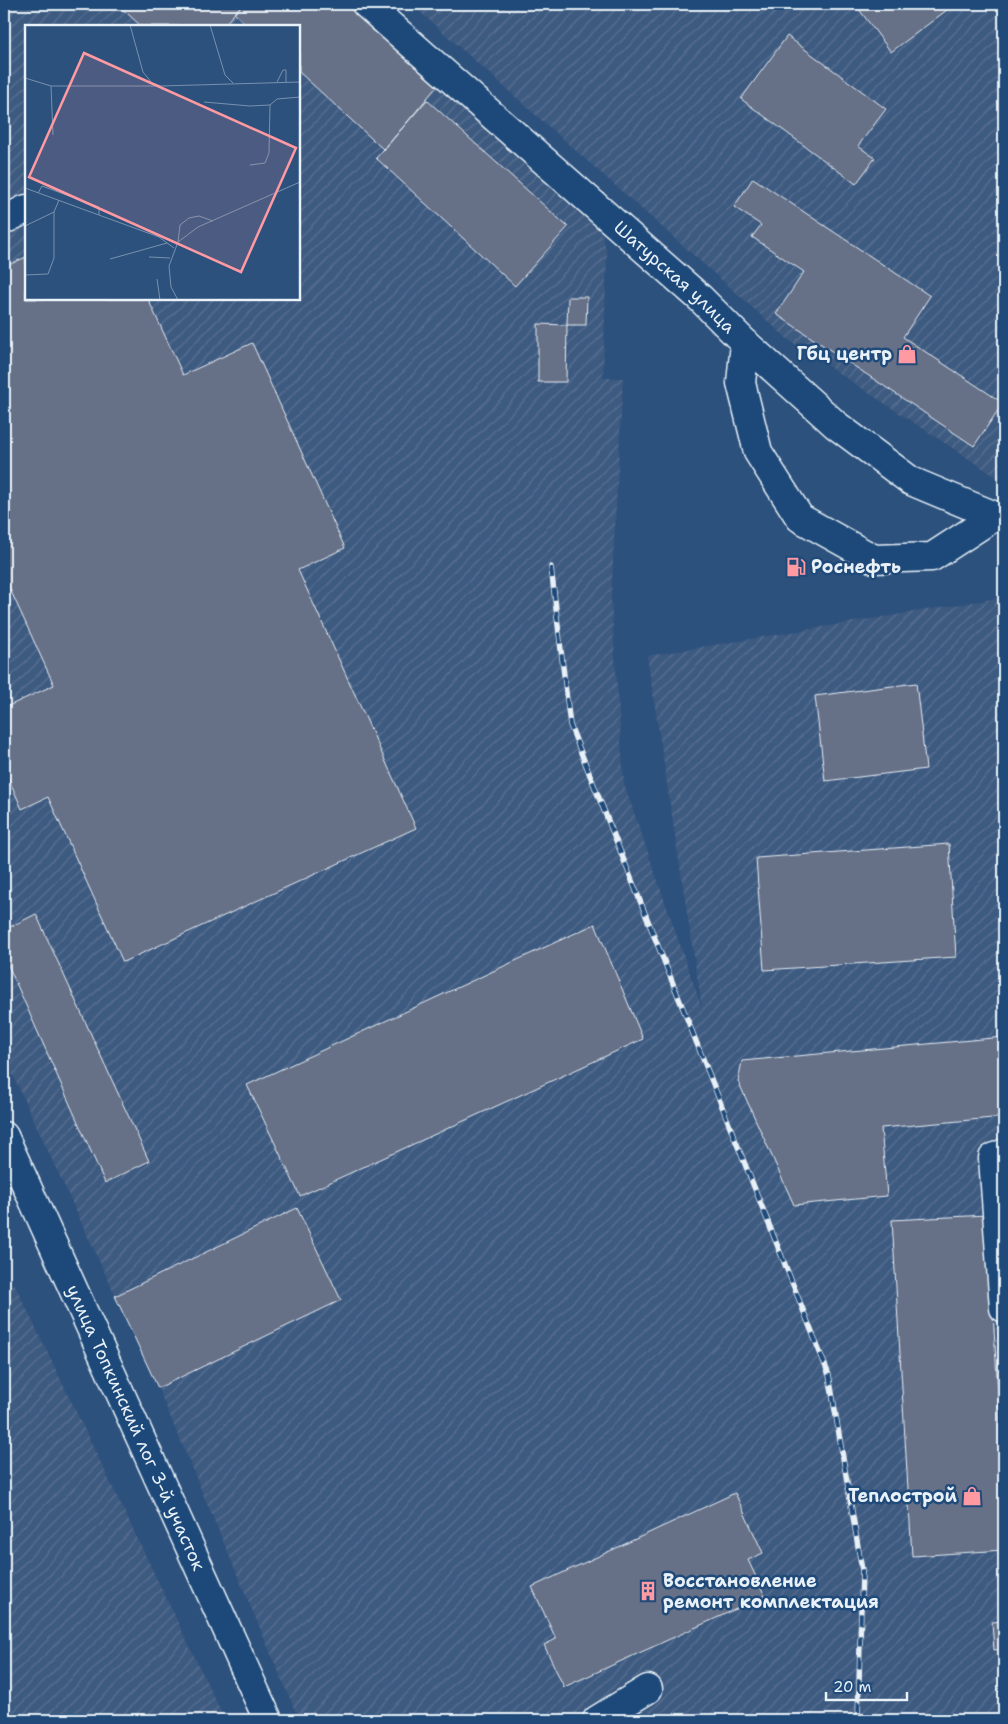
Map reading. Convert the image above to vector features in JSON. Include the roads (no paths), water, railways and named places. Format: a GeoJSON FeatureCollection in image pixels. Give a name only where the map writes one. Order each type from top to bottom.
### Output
{"type":"FeatureCollection","features":[{"type":"Feature","properties":{"kind":"main road","name":"Шатурская улица"},"geometry":{"type":"LineString","coordinates":[[366,4],[700,298],[745,343],[836,426],[911,481],[1000,517]]}},
{"type":"Feature","properties":{"kind":"main road"},"geometry":{"type":"LineString","coordinates":[[4,220],[25,210]]}},
{"type":"Feature","properties":{"kind":"main road"},"geometry":{"type":"LineString","coordinates":[[745,343],[741,383],[758,452],[800,518],[874,559],[884,559],[932,557],[1000,517]]}},
{"type":"Feature","properties":{"kind":"main road","name":"улица Топкинский лог 3-й участок"},"geometry":{"type":"LineString","coordinates":[[4,1136],[268,1720]]}},
{"type":"Feature","properties":{"kind":"main road"},"geometry":{"type":"LineString","coordinates":[[1004,1153],[993,1158],[1004,1308]]}},
{"type":"Feature","properties":{"kind":"main road"},"geometry":{"type":"LineString","coordinates":[[597,1720],[648,1689]]}},
{"type":"Feature","properties":{"kind":"railway"},"geometry":{"type":"LineString","coordinates":[[551,567],[570,725],[829,1375],[862,1570],[858,1720]]}},
{"type":"Feature","properties":{"kind":"place","name":"Гбц центр"},"geometry":{"type":"Point","coordinates":[907,354]}},
{"type":"Feature","properties":{"kind":"place","name":"Роснефть"},"geometry":{"type":"Point","coordinates":[796,567]}},
{"type":"Feature","properties":{"kind":"place","name":"Теплострой"},"geometry":{"type":"Point","coordinates":[972,1496]}},
{"type":"Feature","properties":{"kind":"place","name":"Восстановление ремонт комплектация"},"geometry":{"type":"Point","coordinates":[648,1591]}}]}
